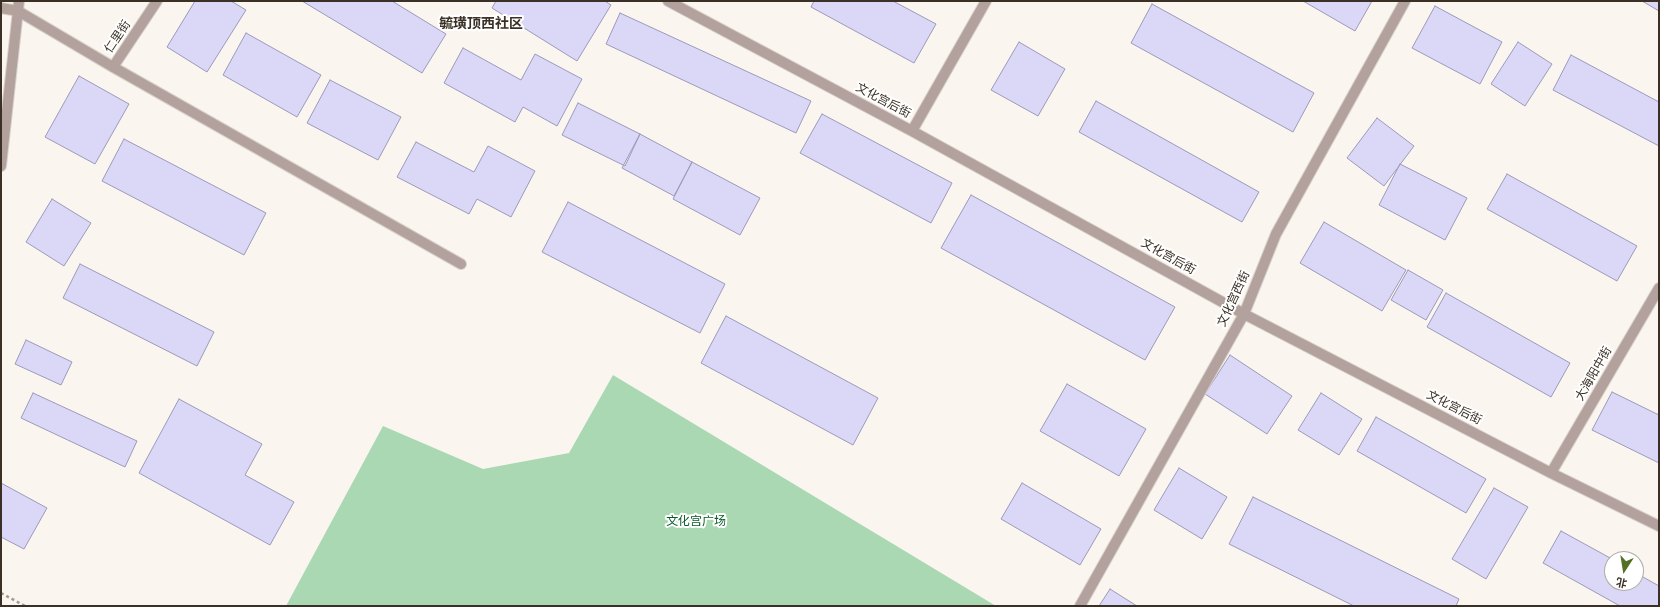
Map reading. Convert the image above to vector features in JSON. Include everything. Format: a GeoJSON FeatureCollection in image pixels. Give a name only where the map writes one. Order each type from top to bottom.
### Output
{"type":"FeatureCollection","features":[{"type":"Feature","properties":{"kind":"street","name":"仁里街"},"geometry":{"type":"LineString","coordinates":[[113,67],[157,1]]}},
{"type":"Feature","properties":{"kind":"street","name":"文化宫后街"},"geometry":{"type":"LineString","coordinates":[[668,1],[912,131],[1244,314],[1552,473],[1659,526]]}},
{"type":"Feature","properties":{"kind":"street"},"geometry":{"type":"LineString","coordinates":[[912,131],[986,1]]}},
{"type":"Feature","properties":{"kind":"street","name":"文化宫西街"},"geometry":{"type":"LineString","coordinates":[[1080,606],[1244,314],[1276,234],[1405,1]]}},
{"type":"Feature","properties":{"kind":"street"},"geometry":{"type":"LineString","coordinates":[[1,166],[19,6]]}},
{"type":"Feature","properties":{"kind":"street"},"geometry":{"type":"LineString","coordinates":[[1,8],[19,6],[113,67],[461,264]]}},
{"type":"Feature","properties":{"kind":"street","name":"大海阳中街"},"geometry":{"type":"LineString","coordinates":[[1552,473],[1659,288]]}},
{"type":"Feature","properties":{"kind":"path"},"geometry":{"type":"LineString","coordinates":[[1,593],[25,606]]}},
{"type":"Feature","properties":{"kind":"green space","name":"文化宫广场"},"geometry":{"type":"Polygon","coordinates":[[[613,375],[996,606],[286,606],[383,426],[483,469],[569,453],[613,375]]]}},
{"type":"Feature","properties":{"kind":"building"},"geometry":{"type":"Polygon","coordinates":[[[195,1],[231,1],[246,10],[207,72],[167,47],[195,1]]]}},
{"type":"Feature","properties":{"kind":"building"},"geometry":{"type":"Polygon","coordinates":[[[302,1],[392,1],[446,34],[422,73],[302,1]]]}},
{"type":"Feature","properties":{"kind":"building"},"geometry":{"type":"Polygon","coordinates":[[[496,1],[605,1],[611,5],[577,61],[492,8],[496,1]]]}},
{"type":"Feature","properties":{"kind":"building"},"geometry":{"type":"Polygon","coordinates":[[[814,1],[893,1],[936,24],[914,63],[811,7],[814,1]]]}},
{"type":"Feature","properties":{"kind":"building"},"geometry":{"type":"Polygon","coordinates":[[[1303,1],[1372,1],[1355,31],[1303,1]]]}},
{"type":"Feature","properties":{"kind":"building"},"geometry":{"type":"Polygon","coordinates":[[[1642,1],[1659,1],[1659,11],[1642,1]]]}},
{"type":"Feature","properties":{"kind":"building"},"geometry":{"type":"Polygon","coordinates":[[[1152,4],[1314,93],[1293,132],[1131,43],[1152,4]]]}},
{"type":"Feature","properties":{"kind":"building"},"geometry":{"type":"Polygon","coordinates":[[[1435,6],[1502,42],[1480,84],[1412,48],[1435,6]]]}},
{"type":"Feature","properties":{"kind":"building"},"geometry":{"type":"Polygon","coordinates":[[[620,13],[811,101],[796,133],[606,44],[620,13]]]}},
{"type":"Feature","properties":{"kind":"building"},"geometry":{"type":"Polygon","coordinates":[[[246,33],[321,75],[297,117],[223,75],[246,33]]]}},
{"type":"Feature","properties":{"kind":"building"},"geometry":{"type":"Polygon","coordinates":[[[1019,42],[1065,69],[1038,116],[991,90],[1019,42]]]}},
{"type":"Feature","properties":{"kind":"building"},"geometry":{"type":"Polygon","coordinates":[[[1518,42],[1552,64],[1525,106],[1491,84],[1518,42]]]}},
{"type":"Feature","properties":{"kind":"building"},"geometry":{"type":"Polygon","coordinates":[[[463,48],[521,80],[535,54],[582,79],[557,126],[523,107],[515,122],[444,83],[463,48]]]}},
{"type":"Feature","properties":{"kind":"building"},"geometry":{"type":"Polygon","coordinates":[[[1571,55],[1659,102],[1659,146],[1553,90],[1571,55]]]}},
{"type":"Feature","properties":{"kind":"building"},"geometry":{"type":"Polygon","coordinates":[[[79,76],[129,104],[95,164],[45,137],[79,76]]]}},
{"type":"Feature","properties":{"kind":"building"},"geometry":{"type":"Polygon","coordinates":[[[330,80],[401,117],[378,160],[307,123],[330,80]]]}},
{"type":"Feature","properties":{"kind":"building"},"geometry":{"type":"Polygon","coordinates":[[[1096,101],[1259,192],[1242,222],[1079,132],[1096,101]]]}},
{"type":"Feature","properties":{"kind":"building"},"geometry":{"type":"Polygon","coordinates":[[[578,103],[640,134],[625,166],[562,135],[578,103]]]}},
{"type":"Feature","properties":{"kind":"building"},"geometry":{"type":"Polygon","coordinates":[[[822,114],[952,183],[931,223],[800,153],[822,114]]]}},
{"type":"Feature","properties":{"kind":"building"},"geometry":{"type":"Polygon","coordinates":[[[1377,118],[1414,146],[1384,186],[1347,158],[1377,118]]]}},
{"type":"Feature","properties":{"kind":"building"},"geometry":{"type":"Polygon","coordinates":[[[640,134],[692,162],[674,196],[622,168],[640,134]]]}},
{"type":"Feature","properties":{"kind":"building"},"geometry":{"type":"Polygon","coordinates":[[[124,139],[266,213],[244,255],[102,181],[124,139]]]}},
{"type":"Feature","properties":{"kind":"building"},"geometry":{"type":"Polygon","coordinates":[[[416,142],[474,172],[488,146],[535,171],[511,217],[477,199],[469,214],[397,177],[416,142]]]}},
{"type":"Feature","properties":{"kind":"building"},"geometry":{"type":"Polygon","coordinates":[[[692,162],[760,198],[740,235],[673,199],[692,162]]]}},
{"type":"Feature","properties":{"kind":"building"},"geometry":{"type":"Polygon","coordinates":[[[1400,164],[1467,198],[1445,240],[1379,205],[1400,164]]]}},
{"type":"Feature","properties":{"kind":"building"},"geometry":{"type":"Polygon","coordinates":[[[1507,174],[1637,246],[1617,281],[1487,209],[1507,174]]]}},
{"type":"Feature","properties":{"kind":"building"},"geometry":{"type":"Polygon","coordinates":[[[971,195],[1175,307],[1145,360],[941,248],[971,195]]]}},
{"type":"Feature","properties":{"kind":"building"},"geometry":{"type":"Polygon","coordinates":[[[52,199],[91,223],[64,266],[26,242],[52,199]]]}},
{"type":"Feature","properties":{"kind":"building"},"geometry":{"type":"Polygon","coordinates":[[[568,202],[725,284],[700,333],[542,252],[568,202]]]}},
{"type":"Feature","properties":{"kind":"building"},"geometry":{"type":"Polygon","coordinates":[[[1324,222],[1406,270],[1382,311],[1300,263],[1324,222]]]}},
{"type":"Feature","properties":{"kind":"building"},"geometry":{"type":"Polygon","coordinates":[[[80,264],[214,332],[197,366],[63,298],[80,264]]]}},
{"type":"Feature","properties":{"kind":"building"},"geometry":{"type":"Polygon","coordinates":[[[1408,270],[1443,290],[1426,320],[1391,300],[1408,270]]]}},
{"type":"Feature","properties":{"kind":"building"},"geometry":{"type":"Polygon","coordinates":[[[1446,293],[1570,363],[1551,397],[1427,327],[1446,293]]]}},
{"type":"Feature","properties":{"kind":"building"},"geometry":{"type":"Polygon","coordinates":[[[726,316],[878,398],[853,445],[701,363],[726,316]]]}},
{"type":"Feature","properties":{"kind":"building"},"geometry":{"type":"Polygon","coordinates":[[[26,340],[72,362],[61,385],[15,364],[26,340]]]}},
{"type":"Feature","properties":{"kind":"building"},"geometry":{"type":"Polygon","coordinates":[[[1230,355],[1292,396],[1267,434],[1205,394],[1230,355]]]}},
{"type":"Feature","properties":{"kind":"building"},"geometry":{"type":"Polygon","coordinates":[[[1067,384],[1146,429],[1119,476],[1040,431],[1067,384]]]}},
{"type":"Feature","properties":{"kind":"building"},"geometry":{"type":"Polygon","coordinates":[[[1612,392],[1659,415],[1659,463],[1592,430],[1612,392]]]}},
{"type":"Feature","properties":{"kind":"building"},"geometry":{"type":"Polygon","coordinates":[[[33,393],[137,441],[125,467],[21,418],[33,393]]]}},
{"type":"Feature","properties":{"kind":"building"},"geometry":{"type":"Polygon","coordinates":[[[1321,393],[1362,419],[1339,455],[1298,430],[1321,393]]]}},
{"type":"Feature","properties":{"kind":"building"},"geometry":{"type":"Polygon","coordinates":[[[179,399],[262,444],[245,475],[294,502],[270,545],[139,473],[179,399]]]}},
{"type":"Feature","properties":{"kind":"building"},"geometry":{"type":"Polygon","coordinates":[[[1376,417],[1486,479],[1466,513],[1357,451],[1376,417]]]}},
{"type":"Feature","properties":{"kind":"building"},"geometry":{"type":"Polygon","coordinates":[[[1179,468],[1227,497],[1202,539],[1154,510],[1179,468]]]}},
{"type":"Feature","properties":{"kind":"building"},"geometry":{"type":"Polygon","coordinates":[[[1,483],[47,508],[24,549],[1,537],[1,483]]]}},
{"type":"Feature","properties":{"kind":"building"},"geometry":{"type":"Polygon","coordinates":[[[1022,483],[1101,529],[1080,565],[1001,519],[1022,483]]]}},
{"type":"Feature","properties":{"kind":"building"},"geometry":{"type":"Polygon","coordinates":[[[1494,488],[1528,507],[1486,579],[1452,559],[1494,488]]]}},
{"type":"Feature","properties":{"kind":"building"},"geometry":{"type":"Polygon","coordinates":[[[1253,497],[1459,599],[1456,606],[1354,606],[1229,544],[1253,497]]]}},
{"type":"Feature","properties":{"kind":"building"},"geometry":{"type":"Polygon","coordinates":[[[1561,531],[1604,555],[1604,591],[1644,591],[1644,578],[1659,586],[1659,606],[1620,606],[1543,563],[1561,531]]]}},
{"type":"Feature","properties":{"kind":"building"},"geometry":{"type":"Polygon","coordinates":[[[1110,589],[1137,606],[1099,606],[1110,589]]]}},
{"type":"Feature","properties":{"kind":"district","name":"毓璜顶西社区"},"geometry":{"type":"Point","coordinates":[481,24]}}]}
